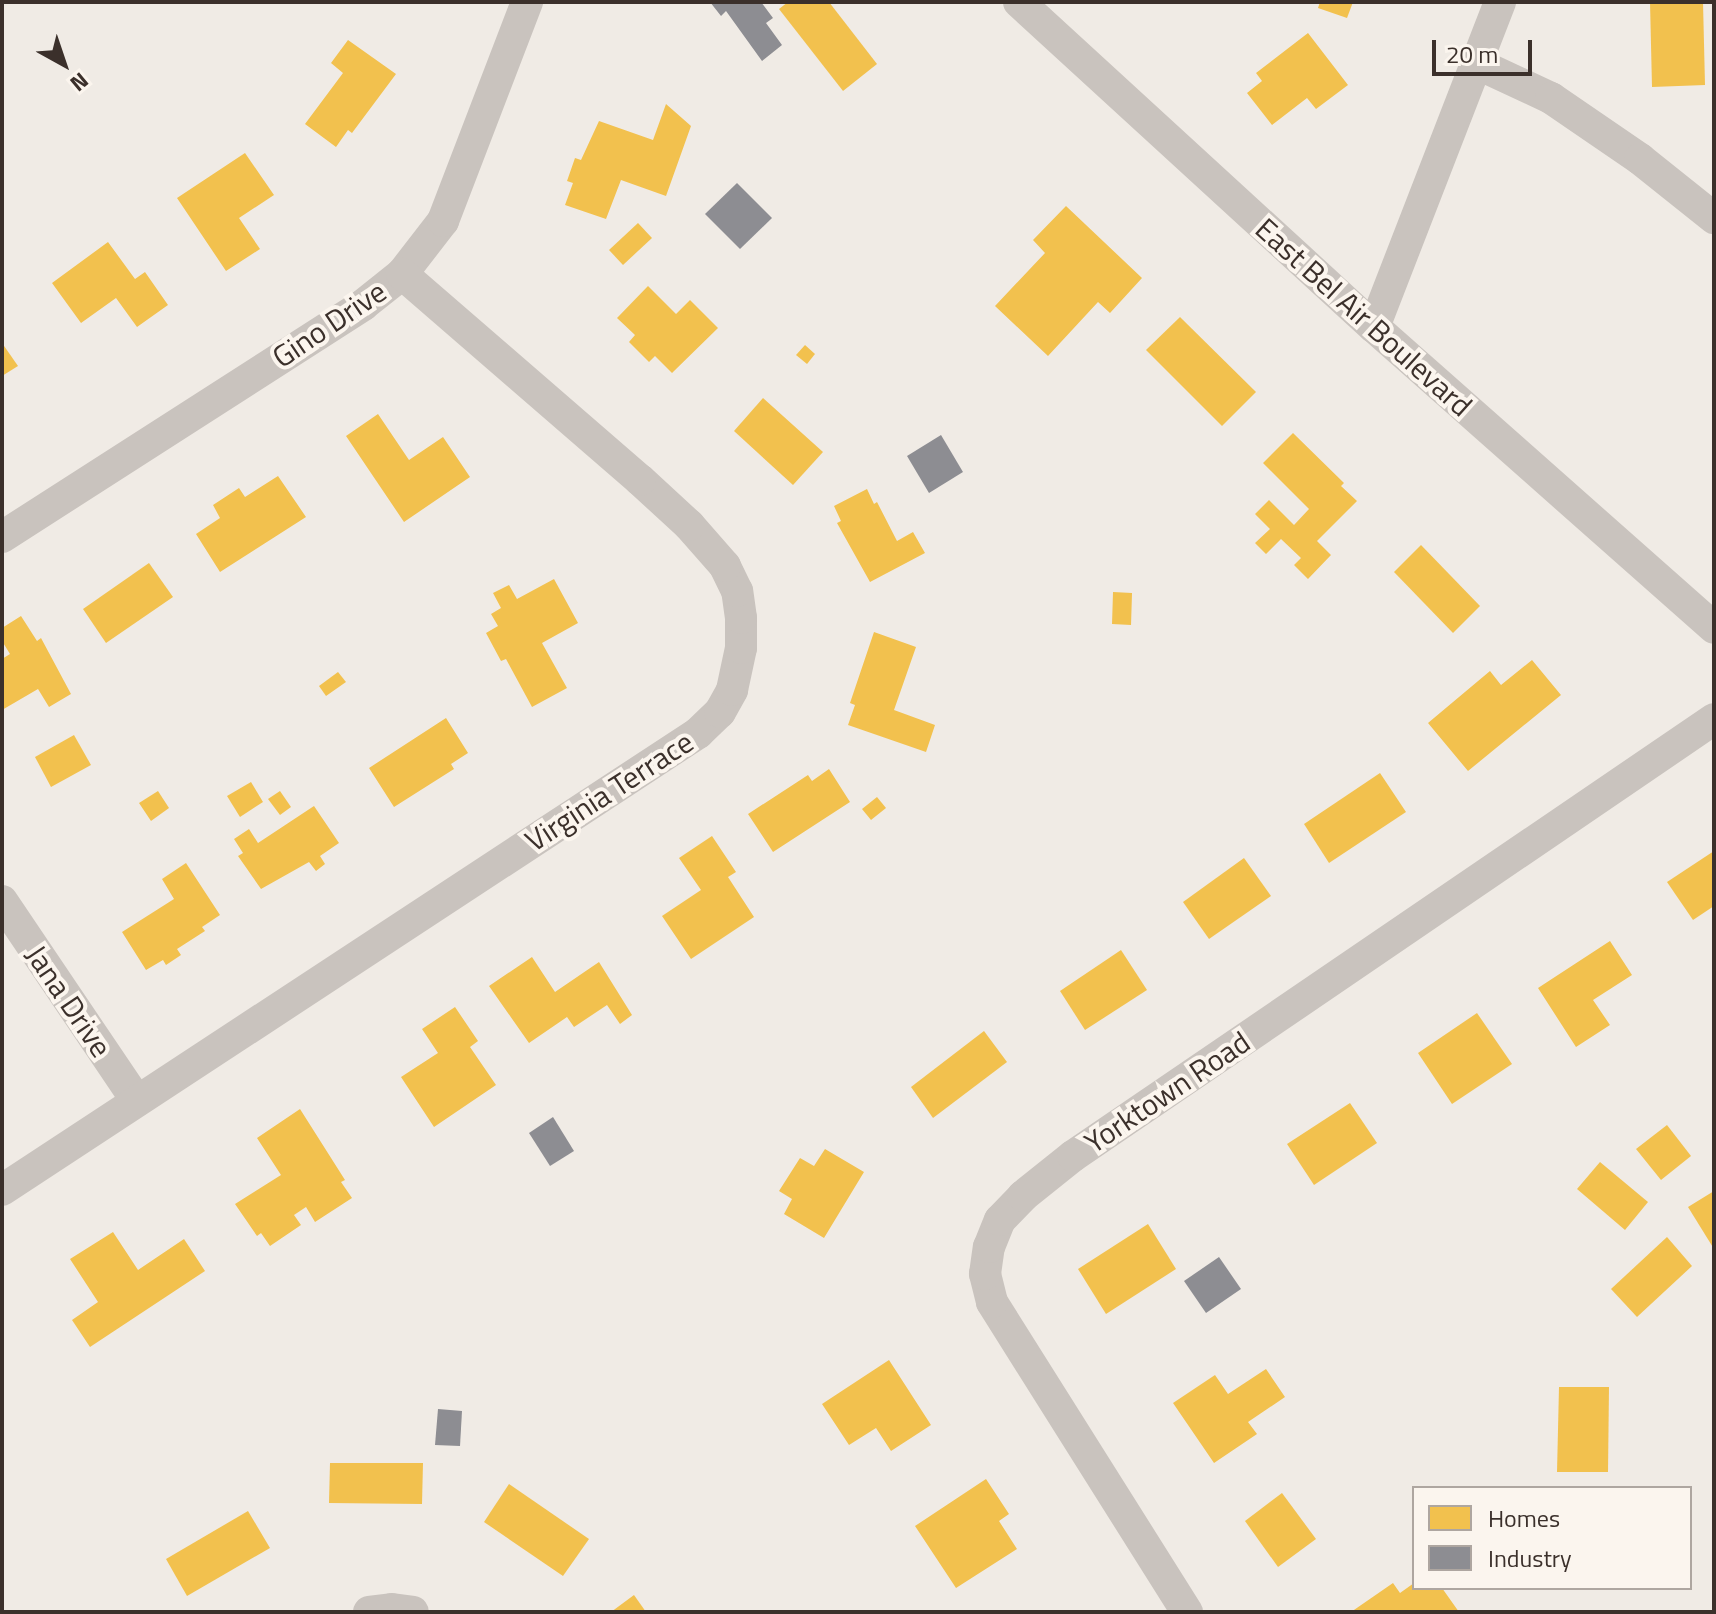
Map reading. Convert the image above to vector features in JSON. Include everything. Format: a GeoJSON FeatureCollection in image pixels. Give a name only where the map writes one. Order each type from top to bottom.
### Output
{"type":"FeatureCollection","features":[{"type":"Feature","properties":{"kind":"street","name":"Gino Drive"},"geometry":{"type":"LineString","coordinates":[[2,537],[363,305],[402,274],[443,221],[527,2]]}},
{"type":"Feature","properties":{"kind":"street","name":"East Bel Air Boulevard"},"geometry":{"type":"LineString","coordinates":[[1019,2],[1374,327],[1714,628]]}},
{"type":"Feature","properties":{"kind":"street"},"geometry":{"type":"LineString","coordinates":[[1374,327],[1500,2]]}},
{"type":"Feature","properties":{"kind":"street"},"geometry":{"type":"LineString","coordinates":[[1478,64],[1551,98],[1640,159],[1714,218]]}},
{"type":"Feature","properties":{"kind":"street","name":"Virginia Terrace"},"geometry":{"type":"LineString","coordinates":[[2,1190],[698,733],[720,712],[732,690],[741,648],[741,618],[737,591],[725,566],[689,525],[640,480],[402,274]]}},
{"type":"Feature","properties":{"kind":"street","name":"Yorktown Road"},"geometry":{"type":"LineString","coordinates":[[1187,1612],[992,1302],[985,1274],[989,1247],[1000,1220],[1073,1156],[1714,719]]}},
{"type":"Feature","properties":{"kind":"street","name":"Jana Drive"},"geometry":{"type":"LineString","coordinates":[[2,901],[137,1101]]}},
{"type":"Feature","properties":{"kind":"street"},"geometry":{"type":"LineString","coordinates":[[369,1612],[392,1609],[413,1612]]}},
{"type":"Feature","properties":{"kind":"building: Homes"},"geometry":{"type":"Polygon","coordinates":[[[788,2],[829,2],[877,64],[843,91],[779,9],[788,2]]]}},
{"type":"Feature","properties":{"kind":"building: Homes"},"geometry":{"type":"Polygon","coordinates":[[[1320,2],[1353,2],[1347,18],[1318,8],[1320,2]]]}},
{"type":"Feature","properties":{"kind":"building: Homes"},"geometry":{"type":"Polygon","coordinates":[[[1650,2],[1703,2],[1705,85],[1652,87],[1650,2]]]}},
{"type":"Feature","properties":{"kind":"building: Homes"},"geometry":{"type":"Polygon","coordinates":[[[1308,33],[1348,85],[1316,109],[1307,98],[1272,125],[1247,93],[1262,81],[1256,73],[1308,33]]]}},
{"type":"Feature","properties":{"kind":"building: Homes"},"geometry":{"type":"Polygon","coordinates":[[[348,40],[396,74],[352,133],[348,130],[336,147],[305,124],[343,73],[331,63],[348,40]]]}},
{"type":"Feature","properties":{"kind":"building: Homes"},"geometry":{"type":"Polygon","coordinates":[[[666,104],[691,126],[666,196],[621,180],[606,219],[565,205],[573,183],[567,181],[575,158],[581,160],[599,121],[653,140],[666,104]]]}},
{"type":"Feature","properties":{"kind":"building: Homes"},"geometry":{"type":"Polygon","coordinates":[[[245,153],[274,195],[239,218],[260,249],[226,271],[177,198],[245,153]]]}},
{"type":"Feature","properties":{"kind":"building: Homes"},"geometry":{"type":"Polygon","coordinates":[[[1066,206],[1142,278],[1110,313],[1098,302],[1048,356],[995,306],[1045,253],[1033,240],[1066,206]]]}},
{"type":"Feature","properties":{"kind":"building: Homes"},"geometry":{"type":"Polygon","coordinates":[[[638,223],[652,238],[623,265],[609,250],[638,223]]]}},
{"type":"Feature","properties":{"kind":"building: Homes"},"geometry":{"type":"Polygon","coordinates":[[[108,242],[135,279],[145,272],[168,305],[137,327],[116,298],[81,323],[52,283],[108,242]]]}},
{"type":"Feature","properties":{"kind":"building: Homes"},"geometry":{"type":"Polygon","coordinates":[[[648,286],[676,314],[690,300],[718,328],[672,373],[655,356],[649,362],[629,342],[635,335],[617,318],[648,286]]]}},
{"type":"Feature","properties":{"kind":"building: Homes"},"geometry":{"type":"Polygon","coordinates":[[[1180,317],[1256,392],[1222,426],[1146,350],[1180,317]]]}},
{"type":"Feature","properties":{"kind":"building: Homes"},"geometry":{"type":"Polygon","coordinates":[[[2,343],[18,366],[2,376],[2,343]]]}},
{"type":"Feature","properties":{"kind":"building: Homes"},"geometry":{"type":"Polygon","coordinates":[[[805,345],[815,354],[807,364],[796,355],[805,345]]]}},
{"type":"Feature","properties":{"kind":"building: Homes"},"geometry":{"type":"Polygon","coordinates":[[[763,398],[823,452],[793,485],[734,431],[763,398]]]}},
{"type":"Feature","properties":{"kind":"building: Homes"},"geometry":{"type":"Polygon","coordinates":[[[378,414],[409,460],[443,437],[470,477],[404,522],[346,436],[378,414]]]}},
{"type":"Feature","properties":{"kind":"building: Homes"},"geometry":{"type":"Polygon","coordinates":[[[1293,433],[1344,483],[1341,486],[1357,501],[1317,541],[1331,555],[1308,579],[1294,565],[1301,558],[1281,539],[1266,554],[1255,543],[1270,529],[1255,514],[1269,500],[1294,525],[1309,509],[1263,463],[1293,433]]]}},
{"type":"Feature","properties":{"kind":"building: Homes"},"geometry":{"type":"Polygon","coordinates":[[[278,476],[306,517],[220,572],[196,534],[220,518],[213,505],[239,488],[245,497],[278,476]]]}},
{"type":"Feature","properties":{"kind":"building: Homes"},"geometry":{"type":"Polygon","coordinates":[[[867,489],[897,541],[913,532],[925,553],[870,582],[837,523],[841,521],[834,506],[867,489]]]}},
{"type":"Feature","properties":{"kind":"building: Homes"},"geometry":{"type":"Polygon","coordinates":[[[1421,545],[1480,606],[1453,633],[1394,572],[1421,545]]]}},
{"type":"Feature","properties":{"kind":"building: Homes"},"geometry":{"type":"Polygon","coordinates":[[[149,563],[173,597],[106,643],[83,609],[149,563]]]}},
{"type":"Feature","properties":{"kind":"building: Homes"},"geometry":{"type":"Polygon","coordinates":[[[554,579],[578,623],[542,643],[567,688],[532,707],[506,659],[501,661],[486,633],[498,626],[491,614],[501,608],[493,593],[509,585],[517,599],[554,579]]]}},
{"type":"Feature","properties":{"kind":"building: Homes"},"geometry":{"type":"Polygon","coordinates":[[[1113,592],[1132,593],[1131,625],[1112,624],[1113,592]]]}},
{"type":"Feature","properties":{"kind":"building: Homes"},"geometry":{"type":"Polygon","coordinates":[[[21,616],[37,641],[41,638],[71,694],[49,707],[38,689],[2,710],[2,659],[10,654],[2,641],[2,628],[21,616]]]}},
{"type":"Feature","properties":{"kind":"building: Homes"},"geometry":{"type":"Polygon","coordinates":[[[874,632],[916,647],[894,710],[935,725],[926,752],[848,725],[855,705],[850,703],[874,632]]]}},
{"type":"Feature","properties":{"kind":"building: Homes"},"geometry":{"type":"Polygon","coordinates":[[[1532,660],[1561,695],[1468,771],[1428,723],[1490,671],[1501,685],[1532,660]]]}},
{"type":"Feature","properties":{"kind":"building: Homes"},"geometry":{"type":"Polygon","coordinates":[[[338,672],[346,682],[326,696],[319,686],[338,672]]]}},
{"type":"Feature","properties":{"kind":"building: Homes"},"geometry":{"type":"Polygon","coordinates":[[[446,718],[468,753],[451,764],[454,769],[394,807],[369,768],[446,718]]]}},
{"type":"Feature","properties":{"kind":"building: Homes"},"geometry":{"type":"Polygon","coordinates":[[[74,735],[91,765],[51,787],[35,757],[74,735]]]}},
{"type":"Feature","properties":{"kind":"building: Homes"},"geometry":{"type":"Polygon","coordinates":[[[829,769],[850,802],[773,852],[748,814],[808,775],[812,781],[829,769]]]}},
{"type":"Feature","properties":{"kind":"building: Homes"},"geometry":{"type":"Polygon","coordinates":[[[1380,773],[1406,812],[1329,863],[1304,824],[1380,773]]]}},
{"type":"Feature","properties":{"kind":"building: Homes"},"geometry":{"type":"Polygon","coordinates":[[[251,782],[263,802],[240,817],[227,796],[251,782]]]}},
{"type":"Feature","properties":{"kind":"building: Homes"},"geometry":{"type":"Polygon","coordinates":[[[158,791],[169,808],[151,821],[139,803],[158,791]]]}},
{"type":"Feature","properties":{"kind":"building: Homes"},"geometry":{"type":"Polygon","coordinates":[[[280,791],[291,807],[280,815],[268,799],[280,791]]]}},
{"type":"Feature","properties":{"kind":"building: Homes"},"geometry":{"type":"Polygon","coordinates":[[[877,797],[886,808],[871,820],[862,809],[877,797]]]}},
{"type":"Feature","properties":{"kind":"building: Homes"},"geometry":{"type":"Polygon","coordinates":[[[314,806],[339,843],[320,856],[325,864],[316,871],[309,862],[261,889],[238,856],[243,853],[234,839],[249,829],[258,843],[314,806]]]}},
{"type":"Feature","properties":{"kind":"building: Homes"},"geometry":{"type":"Polygon","coordinates":[[[712,836],[736,872],[728,877],[754,917],[691,959],[662,916],[701,890],[679,858],[712,836]]]}},
{"type":"Feature","properties":{"kind":"building: Homes"},"geometry":{"type":"Polygon","coordinates":[[[1714,851],[1714,906],[1693,920],[1667,882],[1714,851]]]}},
{"type":"Feature","properties":{"kind":"building: Homes"},"geometry":{"type":"Polygon","coordinates":[[[1244,858],[1271,896],[1209,939],[1183,902],[1244,858]]]}},
{"type":"Feature","properties":{"kind":"building: Homes"},"geometry":{"type":"Polygon","coordinates":[[[186,863],[220,915],[202,927],[205,931],[177,949],[181,955],[166,965],[163,960],[146,970],[122,932],[174,899],[162,879],[186,863]]]}},
{"type":"Feature","properties":{"kind":"building: Homes"},"geometry":{"type":"Polygon","coordinates":[[[1610,941],[1632,975],[1593,1000],[1610,1025],[1576,1047],[1538,988],[1610,941]]]}},
{"type":"Feature","properties":{"kind":"building: Homes"},"geometry":{"type":"Polygon","coordinates":[[[1121,950],[1147,990],[1085,1030],[1060,991],[1121,950]]]}},
{"type":"Feature","properties":{"kind":"building: Homes"},"geometry":{"type":"Polygon","coordinates":[[[532,957],[555,992],[599,962],[632,1015],[620,1024],[607,1005],[574,1027],[567,1017],[529,1043],[489,986],[532,957]]]}},
{"type":"Feature","properties":{"kind":"building: Homes"},"geometry":{"type":"Polygon","coordinates":[[[455,1007],[478,1041],[470,1047],[496,1085],[434,1127],[401,1077],[438,1053],[422,1029],[455,1007]]]}},
{"type":"Feature","properties":{"kind":"building: Homes"},"geometry":{"type":"Polygon","coordinates":[[[1477,1013],[1512,1064],[1452,1104],[1418,1053],[1477,1013]]]}},
{"type":"Feature","properties":{"kind":"building: Homes"},"geometry":{"type":"Polygon","coordinates":[[[984,1031],[1007,1062],[933,1118],[911,1087],[984,1031]]]}},
{"type":"Feature","properties":{"kind":"building: Homes"},"geometry":{"type":"Polygon","coordinates":[[[1350,1103],[1377,1143],[1314,1185],[1287,1144],[1350,1103]]]}},
{"type":"Feature","properties":{"kind":"building: Homes"},"geometry":{"type":"Polygon","coordinates":[[[300,1109],[345,1180],[341,1182],[352,1198],[315,1222],[306,1207],[294,1215],[301,1225],[270,1246],[261,1233],[257,1236],[235,1204],[281,1175],[257,1138],[300,1109]]]}},
{"type":"Feature","properties":{"kind":"building: Homes"},"geometry":{"type":"Polygon","coordinates":[[[1667,1125],[1691,1156],[1661,1180],[1636,1149],[1667,1125]]]}},
{"type":"Feature","properties":{"kind":"building: Homes"},"geometry":{"type":"Polygon","coordinates":[[[825,1149],[864,1172],[824,1238],[784,1214],[792,1199],[779,1191],[800,1158],[814,1166],[825,1149]]]}},
{"type":"Feature","properties":{"kind":"building: Homes"},"geometry":{"type":"Polygon","coordinates":[[[1600,1162],[1648,1202],[1625,1230],[1577,1189],[1600,1162]]]}},
{"type":"Feature","properties":{"kind":"building: Homes"},"geometry":{"type":"Polygon","coordinates":[[[1714,1191],[1714,1249],[1688,1207],[1714,1191]]]}},
{"type":"Feature","properties":{"kind":"building: Homes"},"geometry":{"type":"Polygon","coordinates":[[[1148,1224],[1176,1269],[1106,1314],[1078,1269],[1148,1224]]]}},
{"type":"Feature","properties":{"kind":"building: Homes"},"geometry":{"type":"Polygon","coordinates":[[[113,1232],[138,1270],[184,1239],[205,1271],[90,1347],[72,1320],[98,1302],[70,1259],[113,1232]]]}},
{"type":"Feature","properties":{"kind":"building: Homes"},"geometry":{"type":"Polygon","coordinates":[[[1667,1237],[1692,1266],[1637,1317],[1611,1289],[1667,1237]]]}},
{"type":"Feature","properties":{"kind":"building: Homes"},"geometry":{"type":"Polygon","coordinates":[[[889,1360],[931,1425],[891,1451],[876,1428],[849,1445],[822,1404],[889,1360]]]}},
{"type":"Feature","properties":{"kind":"building: Homes"},"geometry":{"type":"Polygon","coordinates":[[[1266,1369],[1285,1397],[1248,1422],[1257,1434],[1214,1463],[1173,1403],[1215,1375],[1228,1394],[1266,1369]]]}},
{"type":"Feature","properties":{"kind":"building: Homes"},"geometry":{"type":"Polygon","coordinates":[[[1559,1387],[1609,1387],[1608,1472],[1557,1472],[1559,1387]]]}},
{"type":"Feature","properties":{"kind":"building: Homes"},"geometry":{"type":"Polygon","coordinates":[[[330,1463],[423,1463],[422,1504],[329,1503],[330,1463]]]}},
{"type":"Feature","properties":{"kind":"building: Homes"},"geometry":{"type":"Polygon","coordinates":[[[986,1479],[1009,1514],[999,1521],[1017,1549],[956,1588],[915,1526],[986,1479]]]}},
{"type":"Feature","properties":{"kind":"building: Homes"},"geometry":{"type":"Polygon","coordinates":[[[509,1484],[589,1539],[563,1576],[484,1522],[509,1484]]]}},
{"type":"Feature","properties":{"kind":"building: Homes"},"geometry":{"type":"Polygon","coordinates":[[[1282,1493],[1316,1539],[1278,1567],[1245,1521],[1282,1493]]]}},
{"type":"Feature","properties":{"kind":"building: Homes"},"geometry":{"type":"Polygon","coordinates":[[[248,1511],[270,1548],[187,1596],[166,1559],[248,1511]]]}},
{"type":"Feature","properties":{"kind":"building: Homes"},"geometry":{"type":"Polygon","coordinates":[[[1393,1583],[1400,1593],[1412,1584],[1412,1590],[1443,1590],[1459,1612],[1351,1612],[1393,1583]]]}},
{"type":"Feature","properties":{"kind":"building: Homes"},"geometry":{"type":"Polygon","coordinates":[[[634,1595],[646,1612],[611,1612],[634,1595]]]}},
{"type":"Feature","properties":{"kind":"building: Industry"},"geometry":{"type":"Polygon","coordinates":[[[710,2],[761,2],[773,18],[766,23],[782,45],[762,61],[726,11],[721,16],[710,2]]]}},
{"type":"Feature","properties":{"kind":"building: Industry"},"geometry":{"type":"Polygon","coordinates":[[[737,183],[772,218],[740,249],[705,214],[737,183]]]}},
{"type":"Feature","properties":{"kind":"building: Industry"},"geometry":{"type":"Polygon","coordinates":[[[941,435],[963,472],[929,493],[907,456],[941,435]]]}},
{"type":"Feature","properties":{"kind":"building: Industry"},"geometry":{"type":"Polygon","coordinates":[[[553,1117],[574,1151],[550,1166],[529,1133],[553,1117]]]}},
{"type":"Feature","properties":{"kind":"building: Industry"},"geometry":{"type":"Polygon","coordinates":[[[1219,1257],[1241,1289],[1206,1313],[1184,1281],[1219,1257]]]}},
{"type":"Feature","properties":{"kind":"building: Industry"},"geometry":{"type":"Polygon","coordinates":[[[438,1409],[462,1411],[460,1446],[435,1445],[438,1409]]]}}]}
